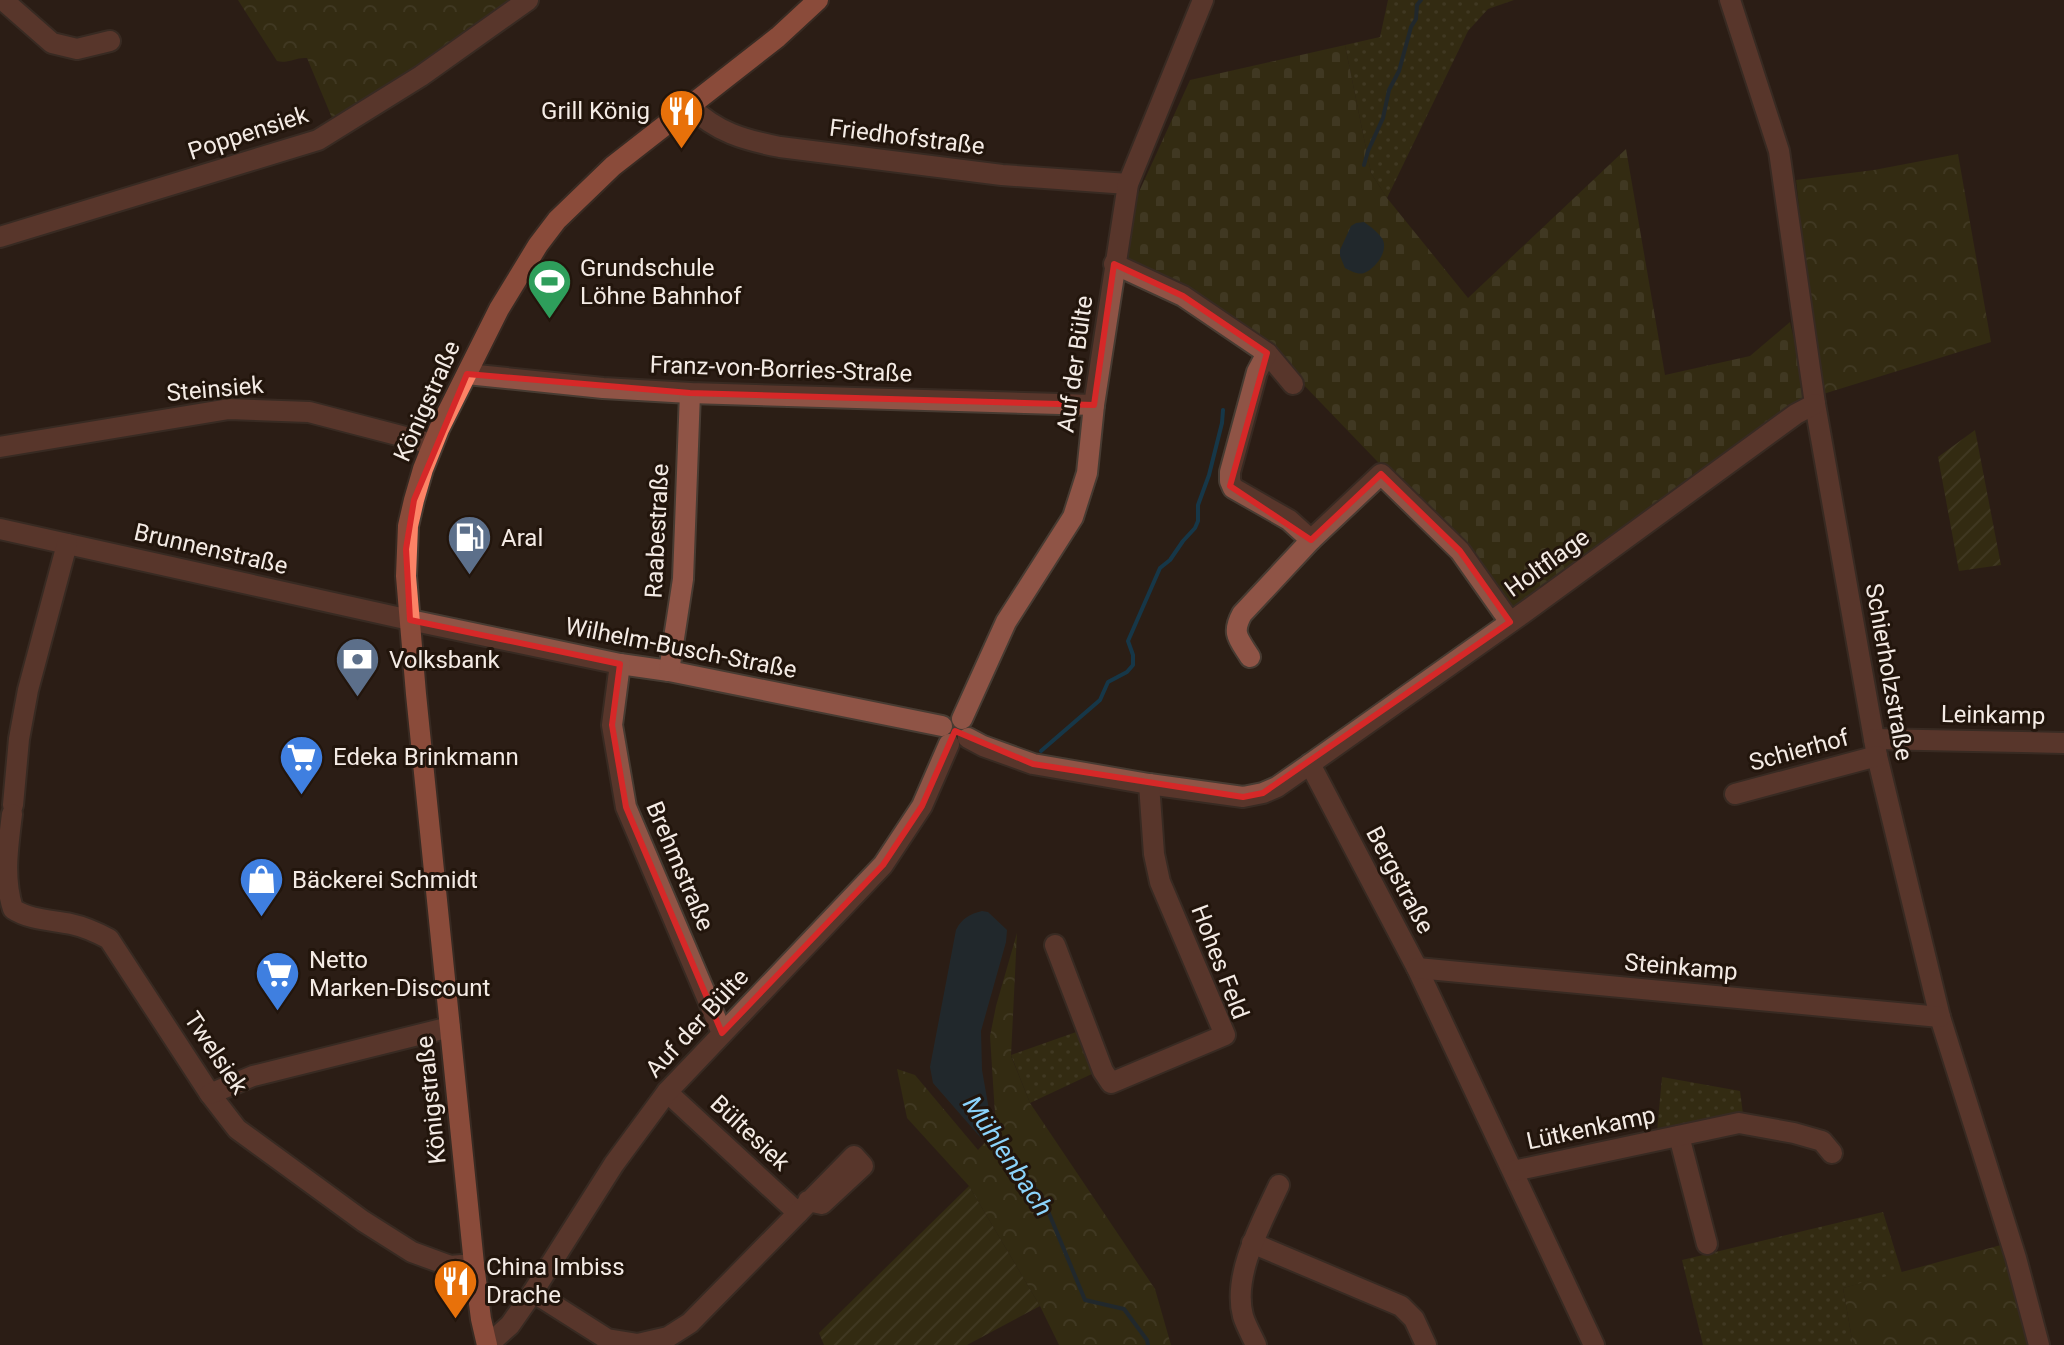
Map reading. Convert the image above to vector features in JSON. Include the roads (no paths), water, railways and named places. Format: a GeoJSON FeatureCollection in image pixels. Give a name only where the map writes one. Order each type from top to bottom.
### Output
{"type":"FeatureCollection","features":[{"type":"Feature","properties":{"kind":"main road","name":"Königstraße"},"geometry":{"type":"LineString","coordinates":[[488,1345],[481,1319],[474,1264],[406,576],[408,526],[414,500],[432,444],[499,309],[557,220],[613,166],[778,37],[818,0]]}},
{"type":"Feature","properties":{"kind":"street","name":"Poppensiek"},"geometry":{"type":"LineString","coordinates":[[0,237],[318,140],[421,76],[528,0]]}},
{"type":"Feature","properties":{"kind":"street","name":"Auf der Bülte"},"geometry":{"type":"LineString","coordinates":[[488,1345],[510,1325],[614,1164],[667,1092],[883,865],[922,806],[1006,622],[1073,517],[1087,473],[1114,264],[1128,184],[1203,0]]}},
{"type":"Feature","properties":{"kind":"street","name":"Schierholzstraße"},"geometry":{"type":"LineString","coordinates":[[1730,0],[1779,151],[1815,404],[1875,748],[1940,1017],[2016,1258],[2039,1345]]}},
{"type":"Feature","properties":{"kind":"street"},"geometry":{"type":"LineString","coordinates":[[3,5],[52,43],[77,49],[110,41]]}},
{"type":"Feature","properties":{"kind":"street","name":"Friedhofstraße"},"geometry":{"type":"LineString","coordinates":[[690,106],[703,120],[721,130],[780,147],[1002,175],[1128,184]]}},
{"type":"Feature","properties":{"kind":"street"},"geometry":{"type":"LineString","coordinates":[[1114,264],[1183,296],[1267,353],[1293,384]]}},
{"type":"Feature","properties":{"kind":"street"},"geometry":{"type":"LineString","coordinates":[[1267,353],[1257,372],[1230,481],[1233,488],[1289,520],[1311,540]]}},
{"type":"Feature","properties":{"kind":"street","name":"Franz-von-Borries-Straße"},"geometry":{"type":"LineString","coordinates":[[467,374],[603,388],[690,393],[1094,405]]}},
{"type":"Feature","properties":{"kind":"street","name":"Raabestraße"},"geometry":{"type":"LineString","coordinates":[[669,671],[683,579],[690,393]]}},
{"type":"Feature","properties":{"kind":"street","name":"Holtflage"},"geometry":{"type":"LineString","coordinates":[[1310,764],[1796,414],[1815,404]]}},
{"type":"Feature","properties":{"kind":"street","name":"Steinsiek"},"geometry":{"type":"LineString","coordinates":[[0,447],[229,409],[309,412],[432,444]]}},
{"type":"Feature","properties":{"kind":"street"},"geometry":{"type":"LineString","coordinates":[[1250,657],[1236,634],[1236,625],[1242,614],[1311,540],[1381,474],[1460,551],[1510,622]]}},
{"type":"Feature","properties":{"kind":"street","name":"Brunnenstraße"},"geometry":{"type":"LineString","coordinates":[[0,529],[410,620]]}},
{"type":"Feature","properties":{"kind":"street","name":"Twelsiek"},"geometry":{"type":"LineString","coordinates":[[67,544],[28,690],[19,739],[7,874],[7,890],[13,909],[23,916],[92,930],[109,939],[210,1094],[237,1129],[363,1221],[412,1252],[450,1266],[474,1264]]}},
{"type":"Feature","properties":{"kind":"street","name":"Wilhelm-Busch-Straße"},"geometry":{"type":"LineString","coordinates":[[410,620],[955,732]]}},
{"type":"Feature","properties":{"kind":"street","name":"Brehmstraße"},"geometry":{"type":"LineString","coordinates":[[620,664],[612,725],[626,807],[722,1033]]}},
{"type":"Feature","properties":{"kind":"street"},"geometry":{"type":"LineString","coordinates":[[955,732],[1033,764],[1243,797],[1277,787],[1310,764]]}},
{"type":"Feature","properties":{"kind":"street","name":"Leinkamp"},"geometry":{"type":"LineString","coordinates":[[1875,748],[2064,743]]}},
{"type":"Feature","properties":{"kind":"street","name":"Schierhof"},"geometry":{"type":"LineString","coordinates":[[1735,794],[1875,748]]}},
{"type":"Feature","properties":{"kind":"street","name":"Bergstraße"},"geometry":{"type":"LineString","coordinates":[[1310,764],[1417,968],[1594,1345]]}},
{"type":"Feature","properties":{"kind":"street","name":"Hohes Feld"},"geometry":{"type":"LineString","coordinates":[[1055,945],[1103,1071],[1111,1083],[1225,1035],[1160,882],[1154,854],[1149,784]]}},
{"type":"Feature","properties":{"kind":"street","name":"Steinkamp"},"geometry":{"type":"LineString","coordinates":[[1417,968],[1940,1017]]}},
{"type":"Feature","properties":{"kind":"street"},"geometry":{"type":"LineString","coordinates":[[210,1094],[253,1076],[450,1027]]}},
{"type":"Feature","properties":{"kind":"street","name":"Bültesiek"},"geometry":{"type":"LineString","coordinates":[[533,1292],[607,1339],[638,1344],[668,1337],[690,1323],[803,1207],[667,1092]]}},
{"type":"Feature","properties":{"kind":"street","name":"Lütkenkamp"},"geometry":{"type":"LineString","coordinates":[[1513,1171],[1739,1123],[1822,1141],[1832,1153]]}},
{"type":"Feature","properties":{"kind":"street","name":"Lütkenkamp"},"geometry":{"type":"LineString","coordinates":[[1679,1136],[1707,1244]]}},
{"type":"Feature","properties":{"kind":"street"},"geometry":{"type":"LineString","coordinates":[[1256,1345],[1243,1317],[1241,1296],[1252,1243],[1279,1185]]}},
{"type":"Feature","properties":{"kind":"street"},"geometry":{"type":"LineString","coordinates":[[1252,1243],[1401,1306],[1414,1319],[1426,1345]]}},
{"type":"Feature","properties":{"kind":"water"},"geometry":{"type":"Polygon","coordinates":[[[1364,222],[1382,238],[1384,250],[1372,268],[1359,273],[1345,268],[1340,250],[1351,226],[1364,222]]]}},
{"type":"Feature","properties":{"kind":"water"},"geometry":{"type":"Polygon","coordinates":[[[988,912],[1007,930],[981,1031],[982,1070],[992,1127],[981,1138],[933,1083],[930,1067],[956,930],[967,917],[988,912]]]}},
{"type":"Feature","properties":{"kind":"waterway","name":"Mühlenbach"},"geometry":{"type":"LineString","coordinates":[[1364,165],[1383,118],[1389,90],[1399,71],[1421,0]]}},
{"type":"Feature","properties":{"kind":"waterway","name":"Mühlenbach"},"geometry":{"type":"LineString","coordinates":[[1041,751],[1100,700],[1108,682],[1127,672],[1133,665],[1128,641],[1160,568],[1170,560],[1198,521],[1198,505],[1209,475],[1223,410]]}},
{"type":"Feature","properties":{"kind":"waterway","name":"Mühlenbach"},"geometry":{"type":"LineString","coordinates":[[987,1125],[1043,1199],[1085,1300],[1124,1309],[1148,1345]]}},
{"type":"Feature","properties":{"kind":"place","name":"Grill König"},"geometry":{"type":"Point","coordinates":[681,150]}},
{"type":"Feature","properties":{"kind":"place","name":"Grundschule Löhne Bahnhof"},"geometry":{"type":"Point","coordinates":[549,321]}},
{"type":"Feature","properties":{"kind":"place","name":"Aral"},"geometry":{"type":"Point","coordinates":[470,577]}},
{"type":"Feature","properties":{"kind":"place","name":"Volksbank"},"geometry":{"type":"Point","coordinates":[358,699]}},
{"type":"Feature","properties":{"kind":"place","name":"Edeka Brinkmann"},"geometry":{"type":"Point","coordinates":[302,796]}},
{"type":"Feature","properties":{"kind":"place","name":"Bäckerei Schmidt"},"geometry":{"type":"Point","coordinates":[261,919]}},
{"type":"Feature","properties":{"kind":"place","name":"Netto Marken-Discount"},"geometry":{"type":"Point","coordinates":[278,1013]}},
{"type":"Feature","properties":{"kind":"place","name":"China Imbiss Drache"},"geometry":{"type":"Point","coordinates":[455,1320]}}]}
